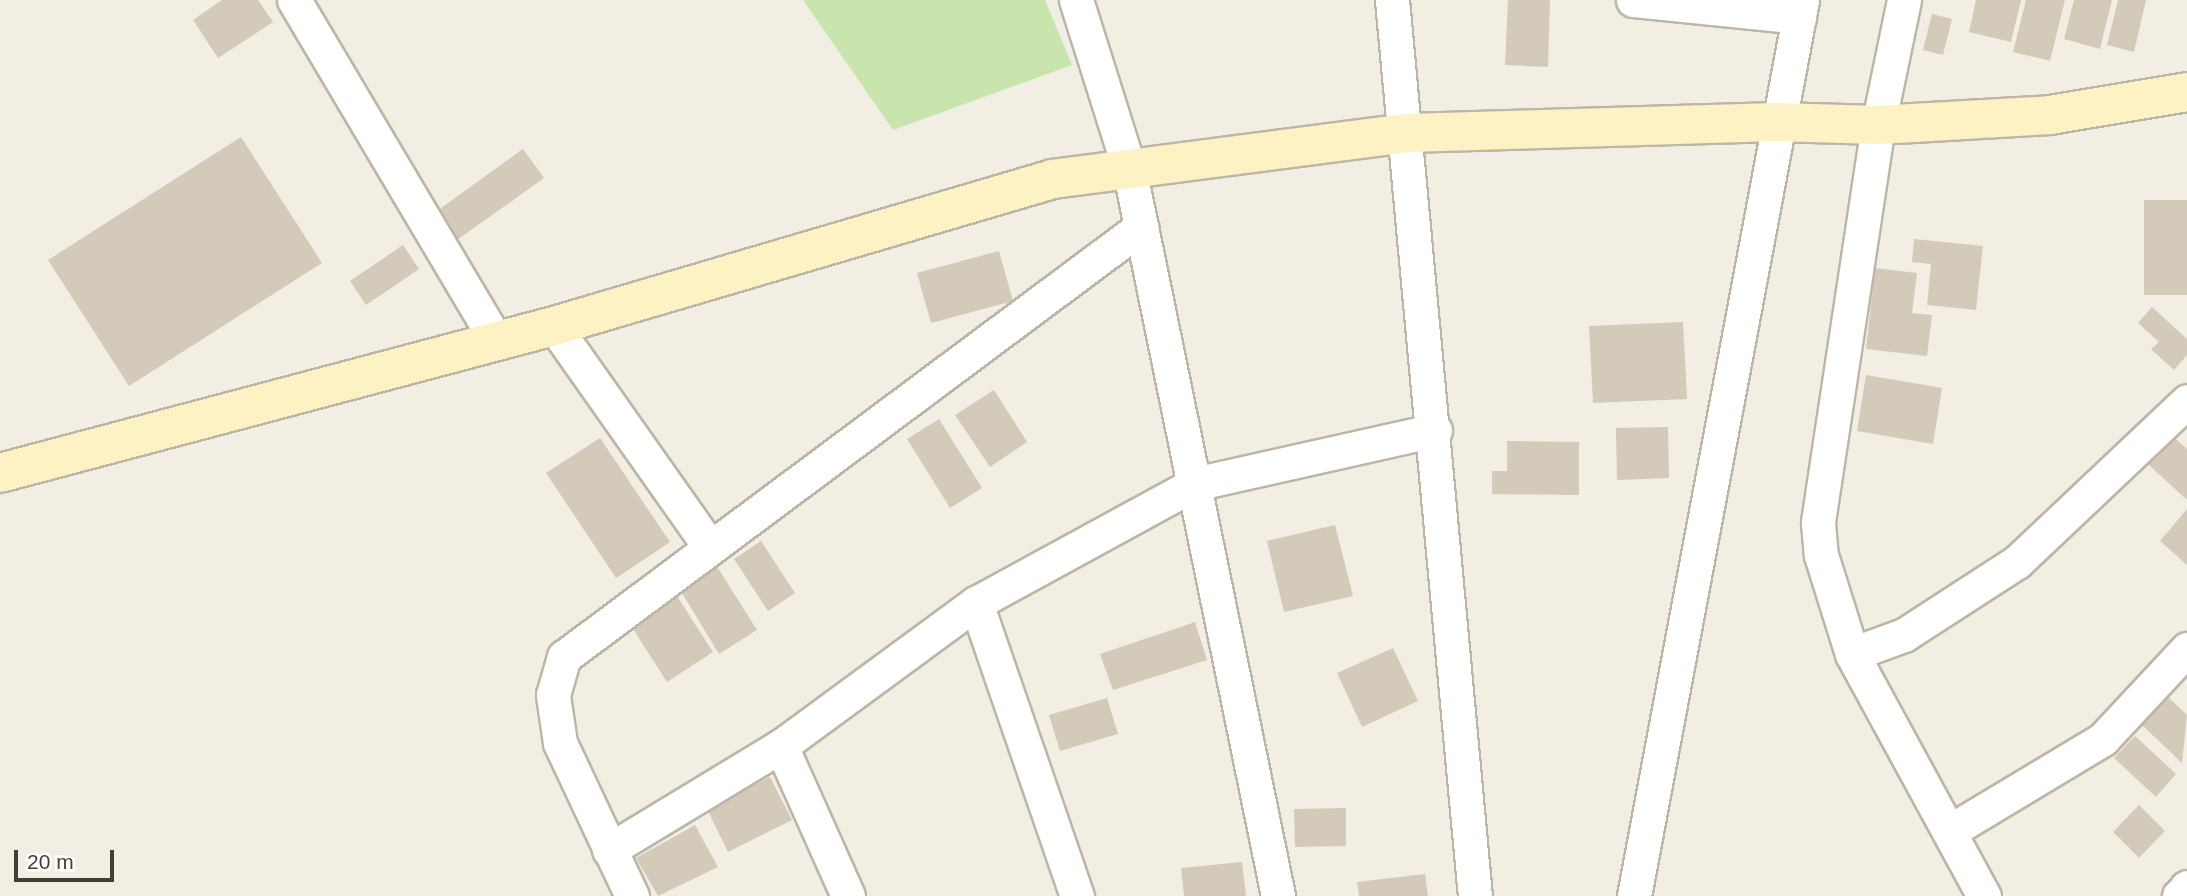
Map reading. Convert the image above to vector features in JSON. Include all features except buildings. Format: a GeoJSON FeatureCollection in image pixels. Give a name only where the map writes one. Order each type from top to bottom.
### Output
{"type":"FeatureCollection","features":[{"type":"Feature","properties":{"kind":"main road"},"geometry":{"type":"LineString","coordinates":[[0,474],[554,326],[1053,179],[1408,133],[1777,122],[1878,125],[2050,115],[2187,92]]}},
{"type":"Feature","properties":{"kind":"street"},"geometry":{"type":"LineString","coordinates":[[294,0],[496,340]]}},
{"type":"Feature","properties":{"kind":"street"},"geometry":{"type":"LineString","coordinates":[[1076,0],[1129,169],[1278,896]]}},
{"type":"Feature","properties":{"kind":"street"},"geometry":{"type":"LineString","coordinates":[[1392,0],[1408,133],[1475,896]]}},
{"type":"Feature","properties":{"kind":"street"},"geometry":{"type":"LineString","coordinates":[[1633,0],[1800,8],[1634,896]]}},
{"type":"Feature","properties":{"kind":"street"},"geometry":{"type":"LineString","coordinates":[[1904,0],[1878,125],[1818,523],[1827,587],[1852,654],[1983,896]]}},
{"type":"Feature","properties":{"kind":"street"},"geometry":{"type":"LineString","coordinates":[[632,896],[560,743],[555,672],[564,657],[708,544],[1141,228]]}},
{"type":"Feature","properties":{"kind":"street"},"geometry":{"type":"LineString","coordinates":[[554,326],[708,544]]}},
{"type":"Feature","properties":{"kind":"street"},"geometry":{"type":"LineString","coordinates":[[1852,654],[1904,635],[2017,562],[2187,401]]}},
{"type":"Feature","properties":{"kind":"street"},"geometry":{"type":"LineString","coordinates":[[609,850],[781,746],[976,603],[1194,484],[1435,430]]}},
{"type":"Feature","properties":{"kind":"street"},"geometry":{"type":"LineString","coordinates":[[976,603],[1077,896]]}},
{"type":"Feature","properties":{"kind":"street"},"geometry":{"type":"LineString","coordinates":[[1950,831],[2103,739],[2187,649]]}},
{"type":"Feature","properties":{"kind":"street"},"geometry":{"type":"LineString","coordinates":[[781,746],[848,896]]}},
{"type":"Feature","properties":{"kind":"street"},"geometry":{"type":"LineString","coordinates":[[2179,896],[2187,887]]}},
{"type":"Feature","properties":{"kind":"green space"},"geometry":{"type":"Polygon","coordinates":[[[803,0],[1045,0],[1072,65],[893,130],[803,0]]]}}]}
